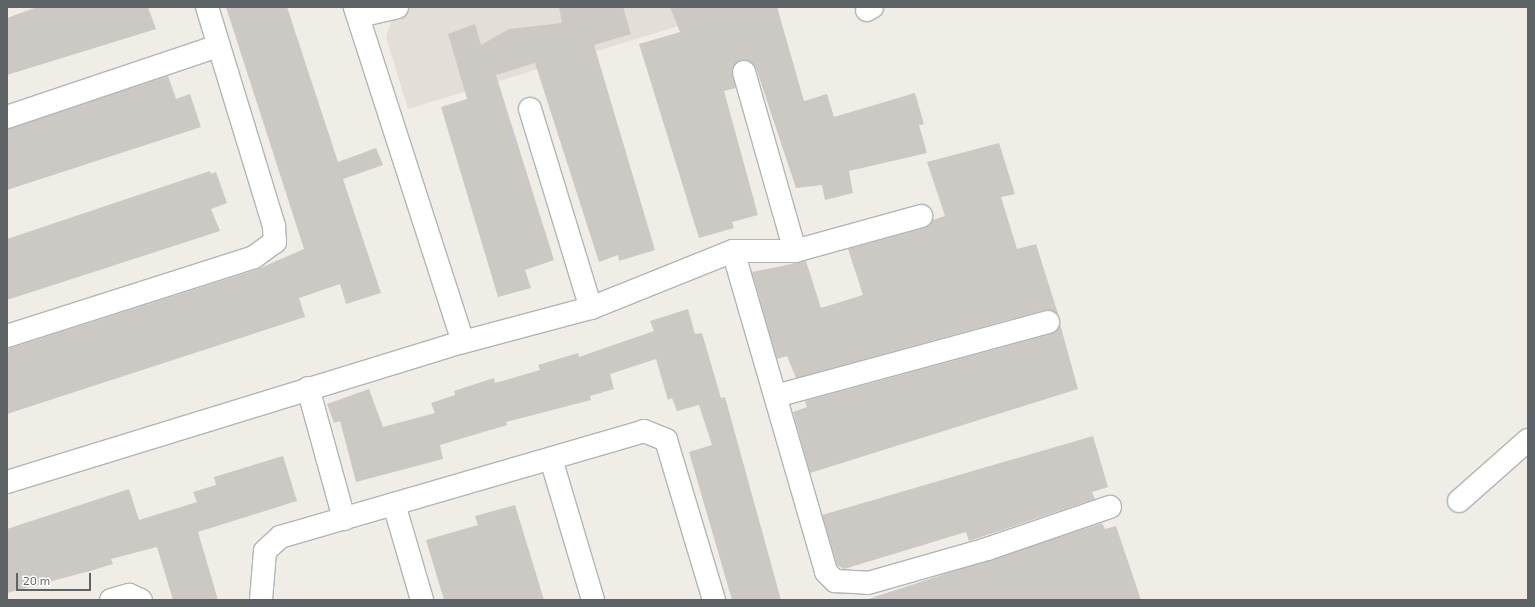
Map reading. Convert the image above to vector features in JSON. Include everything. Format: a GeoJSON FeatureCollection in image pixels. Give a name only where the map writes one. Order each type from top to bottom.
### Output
{"type":"FeatureCollection","features":[{"type":"Feature","properties":{"kind":"street"},"geometry":{"type":"LineString","coordinates":[[7,336],[254,257],[275,242],[274,226],[207,7]]}},
{"type":"Feature","properties":{"kind":"street"},"geometry":{"type":"LineString","coordinates":[[397,7],[357,12],[463,342]]}},
{"type":"Feature","properties":{"kind":"street"},"geometry":{"type":"LineString","coordinates":[[7,117],[218,46]]}},
{"type":"Feature","properties":{"kind":"street"},"geometry":{"type":"LineString","coordinates":[[744,72],[795,251]]}},
{"type":"Feature","properties":{"kind":"street"},"geometry":{"type":"LineString","coordinates":[[530,109],[591,308]]}},
{"type":"Feature","properties":{"kind":"street"},"geometry":{"type":"LineString","coordinates":[[7,482],[308,388],[463,342],[591,308],[733,251],[795,251],[921,216]]}},
{"type":"Feature","properties":{"kind":"street"},"geometry":{"type":"LineString","coordinates":[[733,251],[826,572],[834,581],[868,583],[987,549],[1110,507]]}},
{"type":"Feature","properties":{"kind":"street"},"geometry":{"type":"LineString","coordinates":[[776,396],[1048,322]]}},
{"type":"Feature","properties":{"kind":"street"},"geometry":{"type":"LineString","coordinates":[[308,388],[344,519]]}},
{"type":"Feature","properties":{"kind":"street"},"geometry":{"type":"LineString","coordinates":[[261,600],[265,551],[280,537],[644,431],[666,440],[714,600]]}},
{"type":"Feature","properties":{"kind":"street"},"geometry":{"type":"LineString","coordinates":[[1459,501],[1528,440]]}},
{"type":"Feature","properties":{"kind":"street"},"geometry":{"type":"LineString","coordinates":[[551,458],[593,600]]}},
{"type":"Feature","properties":{"kind":"street"},"geometry":{"type":"LineString","coordinates":[[394,504],[422,600]]}},
{"type":"Feature","properties":{"kind":"street"},"geometry":{"type":"LineString","coordinates":[[111,600],[129,595],[140,600]]}},
{"type":"Feature","properties":{"kind":"shaded area"},"geometry":{"type":"Polygon","coordinates":[[[387,7],[741,7],[408,109],[386,37],[392,19],[387,7]]]}},
{"type":"Feature","properties":{"kind":"building"},"geometry":{"type":"Polygon","coordinates":[[[37,7],[148,7],[156,29],[7,75],[7,18],[37,7]]]}},
{"type":"Feature","properties":{"kind":"building"},"geometry":{"type":"Polygon","coordinates":[[[226,7],[287,7],[338,162],[376,148],[383,165],[343,179],[381,293],[346,304],[340,284],[299,298],[305,317],[7,414],[7,349],[258,269],[304,249],[226,7]]]}},
{"type":"Feature","properties":{"kind":"building"},"geometry":{"type":"Polygon","coordinates":[[[559,7],[623,7],[631,34],[594,45],[655,250],[619,261],[618,255],[599,262],[535,63],[496,75],[554,260],[525,270],[531,288],[498,297],[441,107],[467,99],[448,34],[475,24],[481,45],[509,29],[562,23],[559,7]]]}},
{"type":"Feature","properties":{"kind":"building"},"geometry":{"type":"Polygon","coordinates":[[[670,7],[777,7],[804,101],[827,94],[834,117],[915,93],[924,124],[919,125],[927,153],[849,171],[853,193],[825,200],[822,185],[796,188],[756,68],[747,60],[740,60],[732,69],[736,88],[724,91],[758,215],[732,222],[734,228],[699,238],[639,44],[680,32],[670,7]]]}},
{"type":"Feature","properties":{"kind":"building"},"geometry":{"type":"Polygon","coordinates":[[[168,76],[176,99],[190,94],[201,127],[7,190],[7,129],[168,76]]]}},
{"type":"Feature","properties":{"kind":"building"},"geometry":{"type":"Polygon","coordinates":[[[999,143],[1015,194],[1001,197],[1017,249],[1036,244],[1058,314],[1045,310],[796,378],[787,356],[777,359],[752,272],[806,261],[821,308],[863,295],[848,249],[924,228],[933,220],[945,216],[927,162],[999,143]]]}},
{"type":"Feature","properties":{"kind":"building"},"geometry":{"type":"Polygon","coordinates":[[[210,171],[211,174],[216,172],[227,203],[211,209],[220,231],[7,300],[7,239],[210,171]]]}},
{"type":"Feature","properties":{"kind":"building"},"geometry":{"type":"Polygon","coordinates":[[[688,309],[695,334],[702,333],[721,398],[725,397],[781,600],[732,600],[689,452],[712,445],[699,405],[677,411],[672,398],[668,400],[656,359],[610,374],[614,389],[590,396],[591,400],[506,422],[507,425],[440,445],[443,459],[356,482],[340,421],[334,423],[327,404],[369,389],[383,427],[435,413],[431,403],[455,395],[454,391],[494,378],[495,383],[540,370],[538,365],[578,353],[579,357],[654,331],[650,321],[688,309]]]}},
{"type":"Feature","properties":{"kind":"building"},"geometry":{"type":"Polygon","coordinates":[[[1060,324],[1078,389],[810,473],[793,412],[807,407],[805,401],[1051,334],[1060,324]]]}},
{"type":"Feature","properties":{"kind":"building"},"geometry":{"type":"Polygon","coordinates":[[[1093,436],[1108,487],[1092,492],[1095,499],[969,541],[966,532],[844,569],[837,565],[822,515],[1093,436]]]}},
{"type":"Feature","properties":{"kind":"building"},"geometry":{"type":"Polygon","coordinates":[[[283,456],[297,501],[198,532],[218,600],[173,600],[157,547],[111,559],[113,564],[7,593],[7,529],[129,489],[139,520],[197,502],[193,492],[216,485],[214,477],[283,456]]]}},
{"type":"Feature","properties":{"kind":"building"},"geometry":{"type":"Polygon","coordinates":[[[515,505],[544,600],[444,600],[426,540],[478,525],[475,516],[515,505]]]}},
{"type":"Feature","properties":{"kind":"building"},"geometry":{"type":"Polygon","coordinates":[[[1102,523],[1105,529],[1116,526],[1141,600],[865,600],[1102,523]]]}}]}
